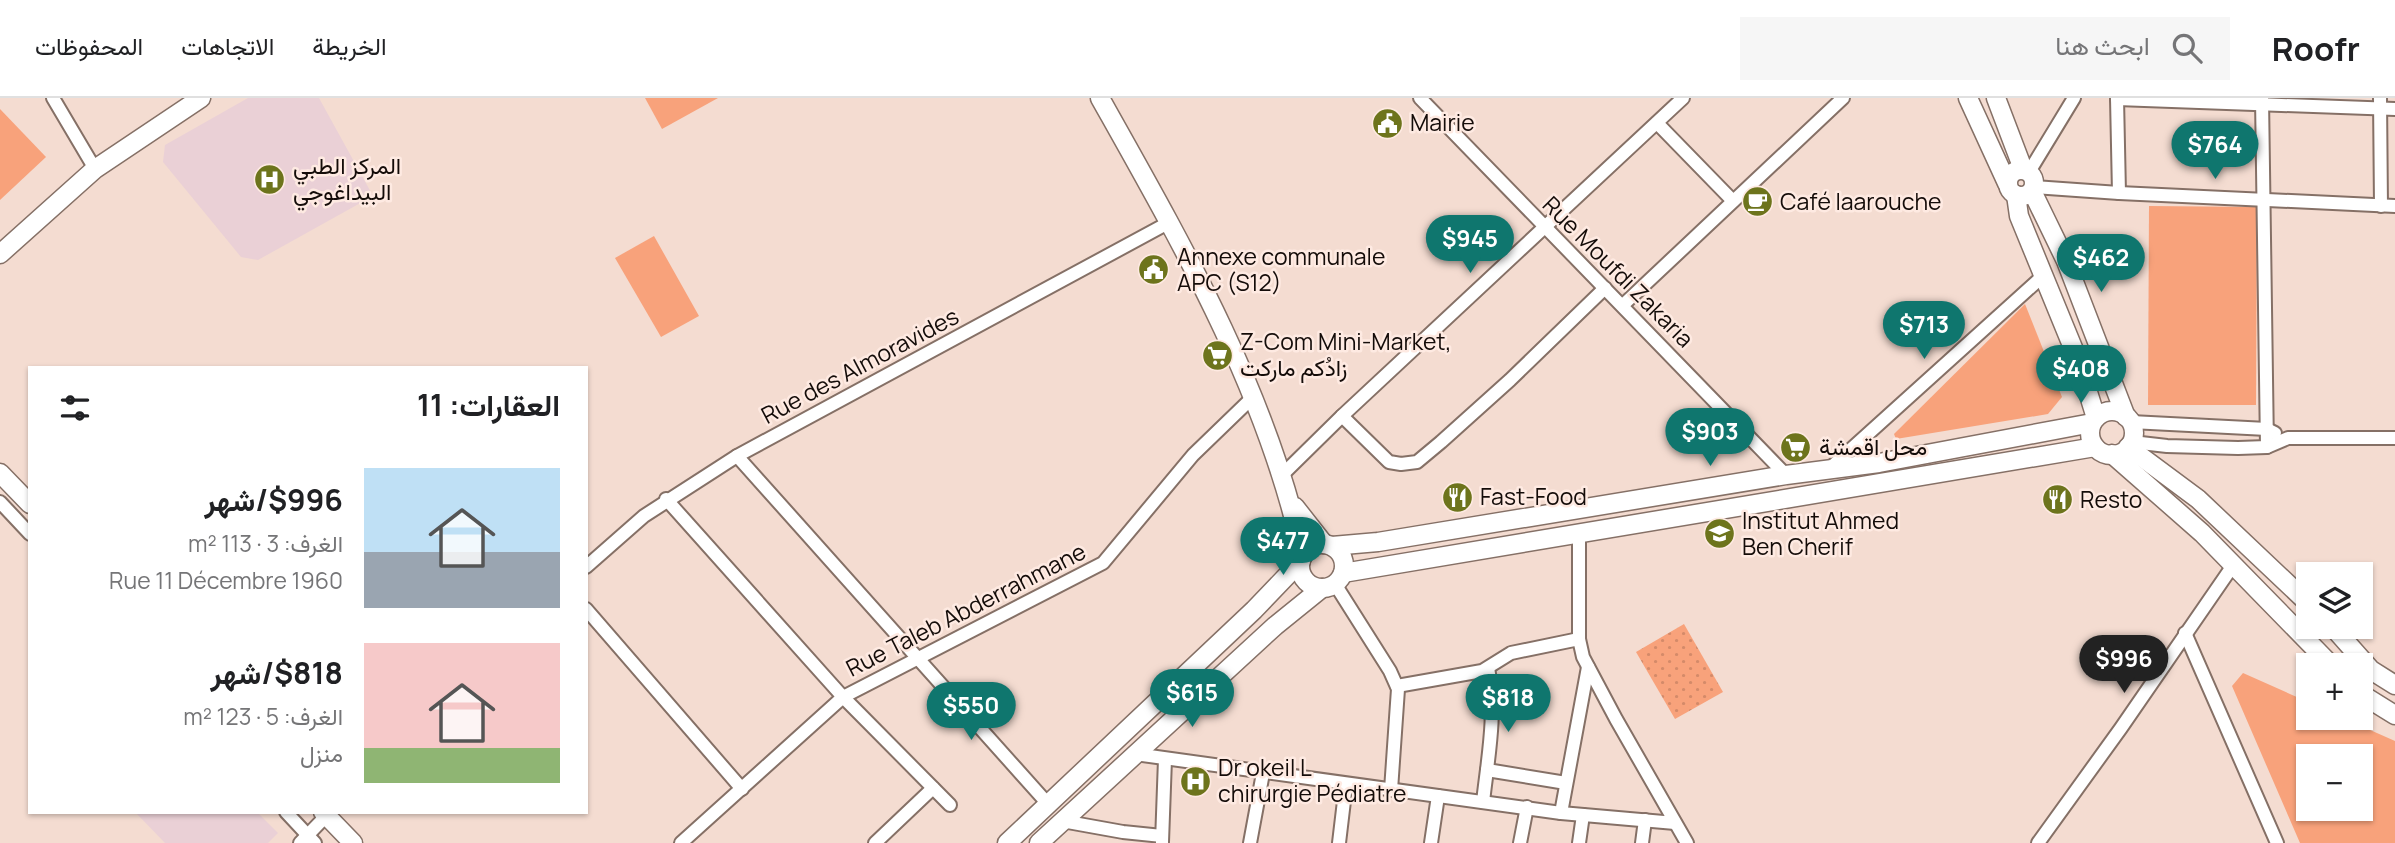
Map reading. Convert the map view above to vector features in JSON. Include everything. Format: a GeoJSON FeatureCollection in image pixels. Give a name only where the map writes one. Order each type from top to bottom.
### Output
{"type":"FeatureCollection","features":[{"type":"Feature","properties":{"kind":"main road"},"geometry":{"type":"LineString","coordinates":[[0,254],[95,169],[201,98]]}},
{"type":"Feature","properties":{"kind":"main road"},"geometry":{"type":"LineString","coordinates":[[1100,98],[1207,292],[1253,397],[1291,502],[1302,558],[1300,568],[1305,580],[1310,584],[1333,582],[1579,534],[2117,448],[2133,429],[2066,261],[2023,183],[1968,98]]}},
{"type":"Feature","properties":{"kind":"main road"},"geometry":{"type":"LineString","coordinates":[[1996,98],[2023,183],[2019,216],[2078,360],[2094,420],[2090,436],[2117,448],[2198,499],[2248,543],[2296,591]]}},
{"type":"Feature","properties":{"kind":"main road"},"geometry":{"type":"LineString","coordinates":[[1007,843],[1254,610],[1312,547],[1405,538],[1827,470],[2094,420],[2105,412],[2113,411],[2129,419]]}},
{"type":"Feature","properties":{"kind":"main road"},"geometry":{"type":"LineString","coordinates":[[2117,448],[2319,653]]}},
{"type":"Feature","properties":{"kind":"main road"},"geometry":{"type":"LineString","coordinates":[[0,473],[28,502]]}},
{"type":"Feature","properties":{"kind":"main road"},"geometry":{"type":"LineString","coordinates":[[1753,480],[1754,505]]}},
{"type":"Feature","properties":{"kind":"main road"},"geometry":{"type":"LineString","coordinates":[[1039,843],[1275,626],[1333,582],[1344,567],[1341,555],[1328,545],[1291,502]]}},
{"type":"Feature","properties":{"kind":"main road"},"geometry":{"type":"LineString","coordinates":[[2344,639],[2371,670],[2395,685]]}},
{"type":"Feature","properties":{"kind":"main road"},"geometry":{"type":"LineString","coordinates":[[2373,701],[2395,715]]}},
{"type":"Feature","properties":{"kind":"main road"},"geometry":{"type":"LineString","coordinates":[[328,814],[353,843]]}},
{"type":"Feature","properties":{"kind":"street"},"geometry":{"type":"LineString","coordinates":[[52,98],[95,169]]}},
{"type":"Feature","properties":{"kind":"street","name":"Rue Moufdi Zakaria"},"geometry":{"type":"LineString","coordinates":[[1420,98],[1786,475]]}},
{"type":"Feature","properties":{"kind":"street"},"geometry":{"type":"LineString","coordinates":[[1282,476],[1342,416],[1682,98]]}},
{"type":"Feature","properties":{"kind":"street"},"geometry":{"type":"LineString","coordinates":[[1623,305],[1843,98]]}},
{"type":"Feature","properties":{"kind":"street"},"geometry":{"type":"LineString","coordinates":[[2074,98],[2023,183],[2119,193],[2395,206]]}},
{"type":"Feature","properties":{"kind":"street"},"geometry":{"type":"LineString","coordinates":[[2119,193],[2117,98],[2379,104],[2395,109]]}},
{"type":"Feature","properties":{"kind":"street"},"geometry":{"type":"LineString","coordinates":[[2262,101],[2267,447]]}},
{"type":"Feature","properties":{"kind":"street"},"geometry":{"type":"LineString","coordinates":[[2379,104],[2381,206]]}},
{"type":"Feature","properties":{"kind":"street"},"geometry":{"type":"LineString","coordinates":[[1657,123],[1733,201]]}},
{"type":"Feature","properties":{"kind":"street","name":"Rue des Almoravides"},"geometry":{"type":"LineString","coordinates":[[588,565],[666,499],[737,456],[1168,223]]}},
{"type":"Feature","properties":{"kind":"street"},"geometry":{"type":"LineString","coordinates":[[1827,470],[2043,275]]}},
{"type":"Feature","properties":{"kind":"street"},"geometry":{"type":"LineString","coordinates":[[1342,416],[1389,462],[1417,462],[1490,398],[1605,288]]}},
{"type":"Feature","properties":{"kind":"street","name":"Rue Taleb Abderrahmane"},"geometry":{"type":"LineString","coordinates":[[681,843],[843,697],[1103,563],[1193,455],[1253,397]]}},
{"type":"Feature","properties":{"kind":"street"},"geometry":{"type":"LineString","coordinates":[[2129,419],[2267,429],[2288,439]]}},
{"type":"Feature","properties":{"kind":"street"},"geometry":{"type":"LineString","coordinates":[[2117,448],[2267,447],[2288,439],[2395,438]]}},
{"type":"Feature","properties":{"kind":"street"},"geometry":{"type":"LineString","coordinates":[[737,456],[1048,804]]}},
{"type":"Feature","properties":{"kind":"street"},"geometry":{"type":"LineString","coordinates":[[666,499],[843,697],[950,805]]}},
{"type":"Feature","properties":{"kind":"street"},"geometry":{"type":"LineString","coordinates":[[0,502],[28,532]]}},
{"type":"Feature","properties":{"kind":"street"},"geometry":{"type":"LineString","coordinates":[[1579,534],[1579,639],[1588,667],[1686,843]]}},
{"type":"Feature","properties":{"kind":"street"},"geometry":{"type":"LineString","coordinates":[[2039,843],[2234,564]]}},
{"type":"Feature","properties":{"kind":"street"},"geometry":{"type":"LineString","coordinates":[[1333,582],[1397,686],[1391,790]]}},
{"type":"Feature","properties":{"kind":"street"},"geometry":{"type":"LineString","coordinates":[[588,611],[742,789]]}},
{"type":"Feature","properties":{"kind":"street"},"geometry":{"type":"LineString","coordinates":[[2185,633],[2277,843]]}},
{"type":"Feature","properties":{"kind":"street"},"geometry":{"type":"LineString","coordinates":[[1397,686],[1482,671],[1511,653],[1579,639]]}},
{"type":"Feature","properties":{"kind":"street"},"geometry":{"type":"LineString","coordinates":[[1561,813],[1588,667]]}},
{"type":"Feature","properties":{"kind":"street"},"geometry":{"type":"LineString","coordinates":[[1483,802],[1493,711],[1488,668]]}},
{"type":"Feature","properties":{"kind":"street"},"geometry":{"type":"LineString","coordinates":[[1135,754],[1561,813],[1675,823]]}},
{"type":"Feature","properties":{"kind":"street"},"geometry":{"type":"LineString","coordinates":[[1062,821],[1162,839],[1165,759]]}},
{"type":"Feature","properties":{"kind":"street"},"geometry":{"type":"LineString","coordinates":[[1487,770],[1566,783]]}},
{"type":"Feature","properties":{"kind":"street"},"geometry":{"type":"LineString","coordinates":[[1250,843],[1263,773]]}},
{"type":"Feature","properties":{"kind":"street"},"geometry":{"type":"LineString","coordinates":[[1339,843],[1346,784]]}},
{"type":"Feature","properties":{"kind":"street"},"geometry":{"type":"LineString","coordinates":[[875,843],[933,788]]}},
{"type":"Feature","properties":{"kind":"street"},"geometry":{"type":"LineString","coordinates":[[1431,843],[1438,796]]}},
{"type":"Feature","properties":{"kind":"street"},"geometry":{"type":"LineString","coordinates":[[1520,843],[1527,807]]}},
{"type":"Feature","properties":{"kind":"street"},"geometry":{"type":"LineString","coordinates":[[287,814],[307,840],[326,814]]}},
{"type":"Feature","properties":{"kind":"street"},"geometry":{"type":"LineString","coordinates":[[1579,843],[1583,815]]}},
{"type":"Feature","properties":{"kind":"street"},"geometry":{"type":"LineString","coordinates":[[1642,843],[1645,820]]}},
{"type":"Feature","properties":{"kind":"shaded area","name":"المركز الطبي البيداغوجي"},"geometry":{"type":"Polygon","coordinates":[[[248,98],[319,98],[373,196],[258,260],[241,257],[163,162],[165,145],[248,98]]]}},
{"type":"Feature","properties":{"kind":"shaded area"},"geometry":{"type":"Polygon","coordinates":[[[645,98],[718,98],[662,129],[645,98]]]}},
{"type":"Feature","properties":{"kind":"shaded area"},"geometry":{"type":"Polygon","coordinates":[[[0,109],[46,157],[0,200],[0,109]]]}},
{"type":"Feature","properties":{"kind":"shaded area"},"geometry":{"type":"Polygon","coordinates":[[[2149,206],[2257,207],[2256,405],[2148,405],[2149,206]]]}},
{"type":"Feature","properties":{"kind":"shaded area"},"geometry":{"type":"Polygon","coordinates":[[[654,236],[699,316],[661,337],[615,258],[654,236]]]}},
{"type":"Feature","properties":{"kind":"shaded area"},"geometry":{"type":"Polygon","coordinates":[[[2025,304],[2062,397],[2048,414],[1896,439],[1894,434],[2025,304]]]}},
{"type":"Feature","properties":{"kind":"shaded area"},"geometry":{"type":"Polygon","coordinates":[[[1684,624],[1723,692],[1675,719],[1636,652],[1684,624]]]}},
{"type":"Feature","properties":{"kind":"shaded area"},"geometry":{"type":"Polygon","coordinates":[[[2243,673],[2296,697],[2296,730],[2370,730],[2395,741],[2395,843],[2300,843],[2232,686],[2243,673]]]}},
{"type":"Feature","properties":{"kind":"shaded area"},"geometry":{"type":"Polygon","coordinates":[[[137,814],[259,814],[278,833],[268,843],[165,843],[137,814]]]}},
{"type":"Feature","properties":{"kind":"place","name":"Mairie"},"geometry":{"type":"Point","coordinates":[1387,123]}},
{"type":"Feature","properties":{"kind":"place","name":"المركز الطبي البيداغوجي"},"geometry":{"type":"Point","coordinates":[270,179]}},
{"type":"Feature","properties":{"kind":"place","name":"Café laarouche"},"geometry":{"type":"Point","coordinates":[1757,202]}},
{"type":"Feature","properties":{"kind":"place","name":"Annexe communale APC (S12)"},"geometry":{"type":"Point","coordinates":[1154,270]}},
{"type":"Feature","properties":{"kind":"place","name":"Z-Com Mini-Market, زادُكم ماركت"},"geometry":{"type":"Point","coordinates":[1217,355]}},
{"type":"Feature","properties":{"kind":"place","name":"محل اقمشة"},"geometry":{"type":"Point","coordinates":[1796,447]}},
{"type":"Feature","properties":{"kind":"place","name":"Fast-Food"},"geometry":{"type":"Point","coordinates":[1457,497]}},
{"type":"Feature","properties":{"kind":"place","name":"Resto"},"geometry":{"type":"Point","coordinates":[2057,500]}},
{"type":"Feature","properties":{"kind":"place","name":"Institut Ahmed Ben Cherif"},"geometry":{"type":"Point","coordinates":[1719,534]}},
{"type":"Feature","properties":{"kind":"place","name":"Dr okeil L chirurgie Pédiatre"},"geometry":{"type":"Point","coordinates":[1195,781]}}]}
